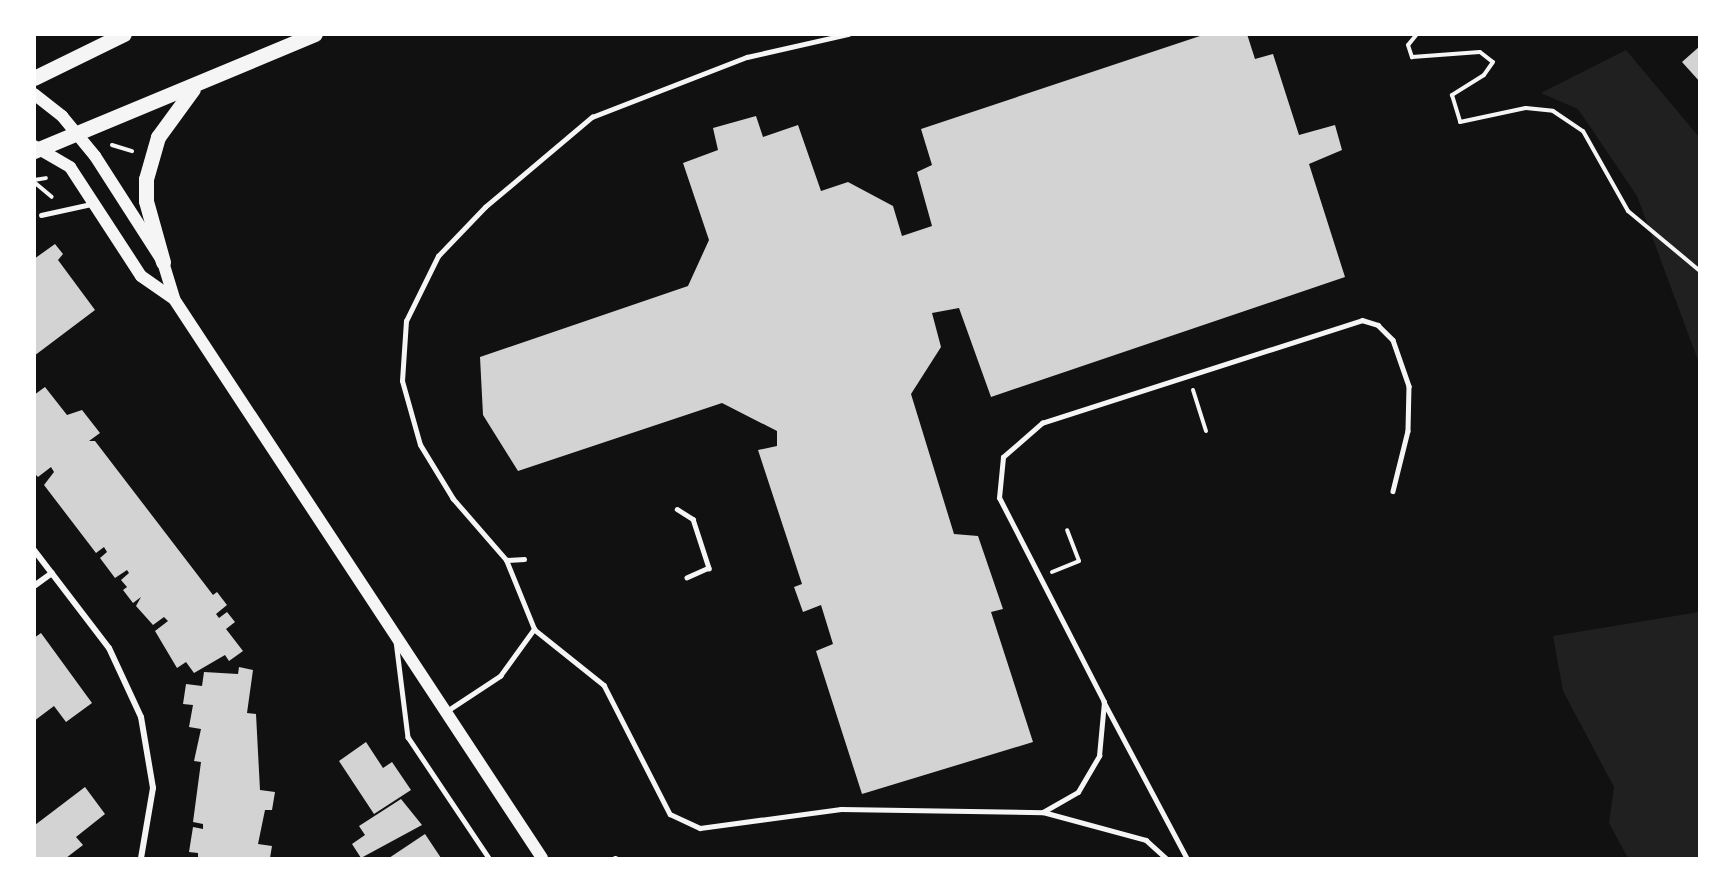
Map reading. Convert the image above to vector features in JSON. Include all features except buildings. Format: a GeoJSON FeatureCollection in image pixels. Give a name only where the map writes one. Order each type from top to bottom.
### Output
{"type":"FeatureCollection","features":[{"type":"Feature","properties":{"kind":"main road"},"geometry":{"type":"LineString","coordinates":[[34,78],[103,38],[124,34]]}},
{"type":"Feature","properties":{"kind":"main road"},"geometry":{"type":"LineString","coordinates":[[36,148],[79,133],[315,34]]}},
{"type":"Feature","properties":{"kind":"main road"},"geometry":{"type":"LineString","coordinates":[[200,82],[168,118],[150,157],[146,201],[174,299],[542,858]]}},
{"type":"Feature","properties":{"kind":"main road"},"geometry":{"type":"LineString","coordinates":[[34,94],[79,133],[163,262]]}},
{"type":"Feature","properties":{"kind":"main road"},"geometry":{"type":"LineString","coordinates":[[36,148],[70,167],[141,276],[174,299]]}},
{"type":"Feature","properties":{"kind":"street"},"geometry":{"type":"LineString","coordinates":[[34,550],[109,648],[141,717],[153,788],[141,858]]}},
{"type":"Feature","properties":{"kind":"street"},"geometry":{"type":"LineString","coordinates":[[34,586],[52,573]]}},
{"type":"Feature","properties":{"kind":"lane"},"geometry":{"type":"LineString","coordinates":[[848,34],[747,57],[592,117],[485,207],[438,256],[406,321],[402,381],[420,445],[453,500],[506,560],[534,629],[604,685],[670,814],[700,828],[841,809],[1043,812],[1146,840],[1166,858]]}},
{"type":"Feature","properties":{"kind":"lane"},"geometry":{"type":"LineString","coordinates":[[41,215],[94,204]]}},
{"type":"Feature","properties":{"kind":"lane"},"geometry":{"type":"LineString","coordinates":[[1187,858],[999,498],[1003,457],[1042,423],[1344,324],[1378,325],[1404,361],[1409,386],[1408,430],[1394,491]]}},
{"type":"Feature","properties":{"kind":"lane"},"geometry":{"type":"LineString","coordinates":[[677,509],[693,519],[709,568],[687,578]]}},
{"type":"Feature","properties":{"kind":"lane"},"geometry":{"type":"LineString","coordinates":[[506,560],[524,559]]}},
{"type":"Feature","properties":{"kind":"lane"},"geometry":{"type":"LineString","coordinates":[[444,712],[500,676],[534,629]]}},
{"type":"Feature","properties":{"kind":"lane"},"geometry":{"type":"LineString","coordinates":[[395,636],[408,737],[489,858]]}},
{"type":"Feature","properties":{"kind":"lane"},"geometry":{"type":"LineString","coordinates":[[1043,812],[1078,792],[1099,756],[1104,702]]}},
{"type":"Feature","properties":{"kind":"path"},"geometry":{"type":"LineString","coordinates":[[1417,34],[1408,45],[1412,57],[1480,52],[1493,63],[1484,75],[1452,95],[1460,122],[1542,106],[1553,111],[1583,131],[1628,211],[1700,271]]}},
{"type":"Feature","properties":{"kind":"path"},"geometry":{"type":"LineString","coordinates":[[110,142],[132,151]]}},
{"type":"Feature","properties":{"kind":"path"},"geometry":{"type":"LineString","coordinates":[[34,181],[46,178]]}},
{"type":"Feature","properties":{"kind":"path"},"geometry":{"type":"LineString","coordinates":[[34,181],[52,199]]}},
{"type":"Feature","properties":{"kind":"path"},"geometry":{"type":"LineString","coordinates":[[1188,375],[1206,431]]}},
{"type":"Feature","properties":{"kind":"path"},"geometry":{"type":"LineString","coordinates":[[1040,576],[1079,561],[1067,530]]}},
{"type":"Feature","properties":{"kind":"shaded area"},"geometry":{"type":"Polygon","coordinates":[[[1626,50],[1699,137],[1699,363],[1637,196],[1578,109],[1541,93],[1626,50]]]}},
{"type":"Feature","properties":{"kind":"shaded area"},"geometry":{"type":"Polygon","coordinates":[[[1699,612],[1699,858],[1628,858],[1609,823],[1614,787],[1563,691],[1553,636],[1699,612]]]}}]}
